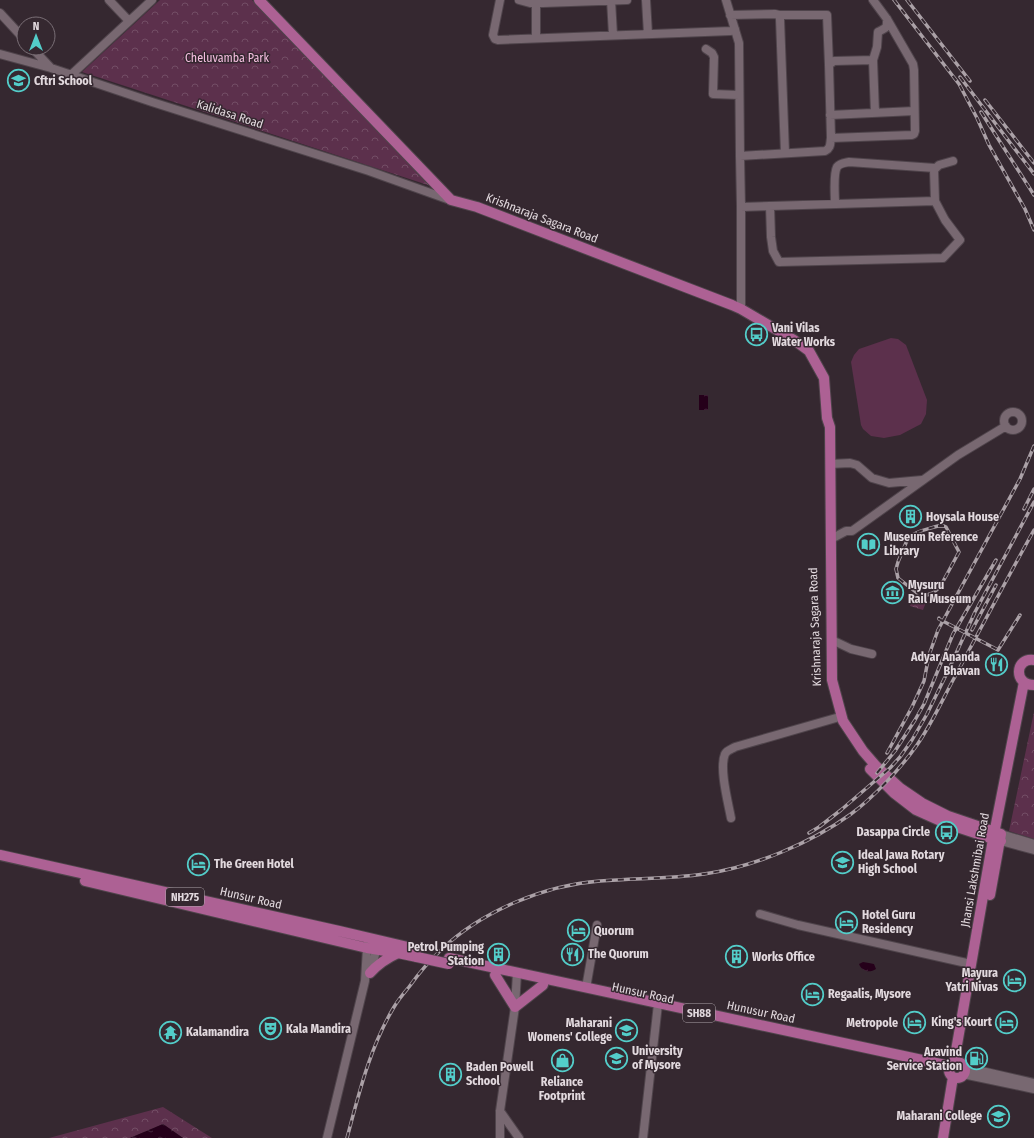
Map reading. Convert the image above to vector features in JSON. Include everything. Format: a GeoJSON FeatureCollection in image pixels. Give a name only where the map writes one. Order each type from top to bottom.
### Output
{"type":"FeatureCollection","features":[{"type":"Feature","properties":{"kind":"main road"},"geometry":{"type":"LineString","coordinates":[[260,0],[451,200]]}},
{"type":"Feature","properties":{"kind":"main road","name":"Krishnaraja Sagara Road"},"geometry":{"type":"LineString","coordinates":[[451,200],[477,207],[742,309],[794,340],[809,351],[824,378],[827,418],[830,427],[827,681],[837,723],[870,770],[894,793],[916,810],[945,823],[998,836]]}},
{"type":"Feature","properties":{"kind":"main road","name":"Krishnaraja Sagara Road"},"geometry":{"type":"LineString","coordinates":[[827,418],[824,427],[829,527]]}},
{"type":"Feature","properties":{"kind":"main road","name":"Krishnaraja Sagara Road"},"geometry":{"type":"LineString","coordinates":[[829,539],[832,680],[843,721],[862,751],[900,788],[922,803],[948,816],[998,836]]}},
{"type":"Feature","properties":{"kind":"main road","name":"Jhansi Lakshmibai Road"},"geometry":{"type":"LineString","coordinates":[[950,1138],[956,1070],[971,964],[1029,684],[1019,676],[1020,667],[1030,659],[1034,660]]}},
{"type":"Feature","properties":{"kind":"main road","name":"Jhansi Lakshmibai Road"},"geometry":{"type":"LineString","coordinates":[[943,1138],[998,836]]}},
{"type":"Feature","properties":{"kind":"main road","name":"Hunsur Road"},"geometry":{"type":"LineString","coordinates":[[0,855],[449,961],[495,975],[516,977],[543,985],[658,1006]]}},
{"type":"Feature","properties":{"kind":"main road"},"geometry":{"type":"LineString","coordinates":[[0,862],[190,906],[373,944],[398,953],[417,954]]}},
{"type":"Feature","properties":{"kind":"main road"},"geometry":{"type":"LineString","coordinates":[[367,977],[384,960],[398,953]]}},
{"type":"Feature","properties":{"kind":"main road","name":"Hunusur Road"},"geometry":{"type":"LineString","coordinates":[[449,961],[516,977],[586,988],[658,1006],[956,1070]]}},
{"type":"Feature","properties":{"kind":"main road"},"geometry":{"type":"LineString","coordinates":[[495,975],[514,1007],[543,985]]}},
{"type":"Feature","properties":{"kind":"street"},"geometry":{"type":"LineString","coordinates":[[109,0],[129,21]]}},
{"type":"Feature","properties":{"kind":"street"},"geometry":{"type":"LineString","coordinates":[[71,75],[152,0]]}},
{"type":"Feature","properties":{"kind":"street"},"geometry":{"type":"LineString","coordinates":[[500,0],[493,34],[495,39],[731,31],[735,29]]}},
{"type":"Feature","properties":{"kind":"street"},"geometry":{"type":"LineString","coordinates":[[519,0],[536,3],[557,1],[627,0]]}},
{"type":"Feature","properties":{"kind":"street"},"geometry":{"type":"LineString","coordinates":[[611,0],[613,35]]}},
{"type":"Feature","properties":{"kind":"street"},"geometry":{"type":"LineString","coordinates":[[646,0],[648,34]]}},
{"type":"Feature","properties":{"kind":"street"},"geometry":{"type":"LineString","coordinates":[[726,0],[739,43],[742,309]]}},
{"type":"Feature","properties":{"kind":"street"},"geometry":{"type":"LineString","coordinates":[[831,138],[912,135],[915,131],[913,64],[887,19],[873,0]]}},
{"type":"Feature","properties":{"kind":"street"},"geometry":{"type":"LineString","coordinates":[[536,3],[536,38]]}},
{"type":"Feature","properties":{"kind":"street"},"geometry":{"type":"LineString","coordinates":[[0,13],[16,30]]}},
{"type":"Feature","properties":{"kind":"street"},"geometry":{"type":"LineString","coordinates":[[730,15],[827,15],[831,138],[829,149],[825,151],[740,156]]}},
{"type":"Feature","properties":{"kind":"street"},"geometry":{"type":"LineString","coordinates":[[778,16],[780,19],[785,153]]}},
{"type":"Feature","properties":{"kind":"street"},"geometry":{"type":"LineString","coordinates":[[875,112],[873,60],[877,47],[878,32],[885,29],[887,26],[887,19]]}},
{"type":"Feature","properties":{"kind":"street"},"geometry":{"type":"LineString","coordinates":[[706,48],[714,57],[713,94],[739,95]]}},
{"type":"Feature","properties":{"kind":"street","name":"Kalidasa Road"},"geometry":{"type":"LineString","coordinates":[[0,54],[51,68],[152,102],[369,171],[451,200]]}},
{"type":"Feature","properties":{"kind":"street"},"geometry":{"type":"LineString","coordinates":[[40,56],[51,68]]}},
{"type":"Feature","properties":{"kind":"street"},"geometry":{"type":"LineString","coordinates":[[829,65],[834,61],[873,60]]}},
{"type":"Feature","properties":{"kind":"street"},"geometry":{"type":"LineString","coordinates":[[830,115],[914,111]]}},
{"type":"Feature","properties":{"kind":"street"},"geometry":{"type":"LineString","coordinates":[[835,204],[835,174],[841,163],[849,162],[935,168],[938,165],[953,161]]}},
{"type":"Feature","properties":{"kind":"street"},"geometry":{"type":"LineString","coordinates":[[770,206],[773,251],[779,262],[942,258],[960,240],[945,220],[936,201],[935,168]]}},
{"type":"Feature","properties":{"kind":"street"},"geometry":{"type":"LineString","coordinates":[[741,207],[936,201]]}},
{"type":"Feature","properties":{"kind":"street"},"geometry":{"type":"LineString","coordinates":[[829,527],[852,531],[958,455],[1006,426]]}},
{"type":"Feature","properties":{"kind":"street"},"geometry":{"type":"LineString","coordinates":[[830,464],[850,463],[857,466],[872,478],[889,483],[923,480]]}},
{"type":"Feature","properties":{"kind":"street"},"geometry":{"type":"LineString","coordinates":[[829,539],[846,531]]}},
{"type":"Feature","properties":{"kind":"street"},"geometry":{"type":"LineString","coordinates":[[832,640],[851,649],[872,654]]}},
{"type":"Feature","properties":{"kind":"street"},"geometry":{"type":"LineString","coordinates":[[731,818],[723,768],[725,754],[728,750],[836,718]]}},
{"type":"Feature","properties":{"kind":"street"},"geometry":{"type":"LineString","coordinates":[[998,836],[1034,844]]}},
{"type":"Feature","properties":{"kind":"street"},"geometry":{"type":"LineString","coordinates":[[998,836],[1034,850]]}},
{"type":"Feature","properties":{"kind":"street"},"geometry":{"type":"LineString","coordinates":[[760,914],[798,925],[971,964]]}},
{"type":"Feature","properties":{"kind":"street"},"geometry":{"type":"LineString","coordinates":[[586,988],[597,925]]}},
{"type":"Feature","properties":{"kind":"street"},"geometry":{"type":"LineString","coordinates":[[327,1138],[367,977],[373,944]]}},
{"type":"Feature","properties":{"kind":"street"},"geometry":{"type":"LineString","coordinates":[[500,1138],[500,1111],[514,1007],[516,977]]}},
{"type":"Feature","properties":{"kind":"street"},"geometry":{"type":"LineString","coordinates":[[643,1138],[658,1006]]}},
{"type":"Feature","properties":{"kind":"street"},"geometry":{"type":"LineString","coordinates":[[956,1070],[986,1072],[1034,1083]]}},
{"type":"Feature","properties":{"kind":"street"},"geometry":{"type":"LineString","coordinates":[[956,1070],[1034,1089]]}},
{"type":"Feature","properties":{"kind":"street"},"geometry":{"type":"LineString","coordinates":[[500,1111],[519,1138]]}},
{"type":"Feature","properties":{"kind":"green space","name":"Cheluvamba Park"},"geometry":{"type":"Polygon","coordinates":[[[160,0],[252,0],[431,186],[82,72],[160,0]]]}},
{"type":"Feature","properties":{"kind":"green space"},"geometry":{"type":"Polygon","coordinates":[[[891,338],[898,339],[906,345],[927,400],[926,414],[921,424],[900,435],[884,438],[871,436],[863,429],[861,425],[851,362],[859,349],[891,338]]]}},
{"type":"Feature","properties":{"kind":"green space"},"geometry":{"type":"Polygon","coordinates":[[[913,598],[926,602],[923,610],[910,606],[913,598]]]}},
{"type":"Feature","properties":{"kind":"green space"},"geometry":{"type":"Polygon","coordinates":[[[1034,712],[1034,839],[1009,831],[1034,712]]]}},
{"type":"Feature","properties":{"kind":"green space"},"geometry":{"type":"Polygon","coordinates":[[[163,1107],[212,1138],[183,1138],[163,1124],[130,1138],[49,1138],[163,1107]]]}},
{"type":"Feature","properties":{"kind":"water"},"geometry":{"type":"Polygon","coordinates":[[[699,395],[708,395],[708,410],[699,410],[699,395]]]}},
{"type":"Feature","properties":{"kind":"water"},"geometry":{"type":"Polygon","coordinates":[[[863,962],[874,964],[876,969],[869,971],[862,969],[859,964],[863,962]]]}},
{"type":"Feature","properties":{"kind":"water"},"geometry":{"type":"Polygon","coordinates":[[[163,1124],[183,1138],[130,1138],[163,1124]]]}},
{"type":"Feature","properties":{"kind":"railway"},"geometry":{"type":"LineString","coordinates":[[894,0],[959,84],[989,145],[1025,209],[1034,230]]}},
{"type":"Feature","properties":{"kind":"railway"},"geometry":{"type":"LineString","coordinates":[[907,0],[970,81]]}},
{"type":"Feature","properties":{"kind":"railway"},"geometry":{"type":"LineString","coordinates":[[960,77],[1034,174]]}},
{"type":"Feature","properties":{"kind":"railway"},"geometry":{"type":"LineString","coordinates":[[985,100],[1034,163]]}},
{"type":"Feature","properties":{"kind":"railway"},"geometry":{"type":"LineString","coordinates":[[981,112],[1034,195]]}},
{"type":"Feature","properties":{"kind":"railway"},"geometry":{"type":"LineString","coordinates":[[887,753],[912,707],[924,681],[929,655],[938,630],[1020,479],[1034,446]]}},
{"type":"Feature","properties":{"kind":"railway"},"geometry":{"type":"LineString","coordinates":[[1024,509],[1034,489]]}},
{"type":"Feature","properties":{"kind":"railway"},"geometry":{"type":"LineString","coordinates":[[809,833],[841,810],[890,768],[912,740],[927,714],[975,612],[1034,502]]}},
{"type":"Feature","properties":{"kind":"railway"},"geometry":{"type":"LineString","coordinates":[[938,526],[946,527],[959,552],[940,587],[933,593],[924,596],[917,593],[898,578],[896,569],[908,538],[918,532],[938,526]]}},
{"type":"Feature","properties":{"kind":"railway"},"geometry":{"type":"LineString","coordinates":[[347,1138],[372,1054],[378,1038],[394,1007],[424,967],[458,935],[476,923],[515,902],[558,888],[600,881],[691,876],[723,871],[762,860],[818,835],[851,814],[868,800],[903,763],[923,736],[1034,530]]}},
{"type":"Feature","properties":{"kind":"railway"},"geometry":{"type":"LineString","coordinates":[[877,773],[895,751],[924,704],[953,634],[996,560]]}},
{"type":"Feature","properties":{"kind":"railway"},"geometry":{"type":"LineString","coordinates":[[972,630],[996,585]]}},
{"type":"Feature","properties":{"kind":"railway"},"geometry":{"type":"LineString","coordinates":[[939,618],[998,650],[1020,615]]}},
{"type":"Feature","properties":{"kind":"place","name":"Cftri School"},"geometry":{"type":"Point","coordinates":[18,81]}},
{"type":"Feature","properties":{"kind":"place","name":"Vani Vilas Water Works"},"geometry":{"type":"Point","coordinates":[757,335]}},
{"type":"Feature","properties":{"kind":"place","name":"Hoysala House"},"geometry":{"type":"Point","coordinates":[910,517]}},
{"type":"Feature","properties":{"kind":"place","name":"Museum Reference Library"},"geometry":{"type":"Point","coordinates":[868,544]}},
{"type":"Feature","properties":{"kind":"place","name":"Mysuru Rail Museum"},"geometry":{"type":"Point","coordinates":[893,592]}},
{"type":"Feature","properties":{"kind":"place","name":"Adyar Ananda Bhavan"},"geometry":{"type":"Point","coordinates":[996,664]}},
{"type":"Feature","properties":{"kind":"place","name":"Dasappa Circle"},"geometry":{"type":"Point","coordinates":[946,832]}},
{"type":"Feature","properties":{"kind":"place","name":"Ideal Jawa Rotary High School"},"geometry":{"type":"Point","coordinates":[843,862]}},
{"type":"Feature","properties":{"kind":"place","name":"The Green Hotel"},"geometry":{"type":"Point","coordinates":[199,864]}},
{"type":"Feature","properties":{"kind":"place","name":"Hotel Guru Residency"},"geometry":{"type":"Point","coordinates":[846,922]}},
{"type":"Feature","properties":{"kind":"place","name":"Quorum"},"geometry":{"type":"Point","coordinates":[578,931]}},
{"type":"Feature","properties":{"kind":"place","name":"Petrol Pumping Station"},"geometry":{"type":"Point","coordinates":[499,954]}},
{"type":"Feature","properties":{"kind":"place","name":"The Quorum"},"geometry":{"type":"Point","coordinates":[573,954]}},
{"type":"Feature","properties":{"kind":"place","name":"Works Office"},"geometry":{"type":"Point","coordinates":[737,957]}},
{"type":"Feature","properties":{"kind":"place","name":"Mayura Yatri Nivas"},"geometry":{"type":"Point","coordinates":[1014,980]}},
{"type":"Feature","properties":{"kind":"place","name":"Regaalis, Mysore"},"geometry":{"type":"Point","coordinates":[813,994]}},
{"type":"Feature","properties":{"kind":"place","name":"King's Kourt"},"geometry":{"type":"Point","coordinates":[1007,1022]}},
{"type":"Feature","properties":{"kind":"place","name":"Metropole"},"geometry":{"type":"Point","coordinates":[914,1023]}},
{"type":"Feature","properties":{"kind":"place","name":"Kala Mandira"},"geometry":{"type":"Point","coordinates":[271,1029]}},
{"type":"Feature","properties":{"kind":"place","name":"Maharani Womens' College"},"geometry":{"type":"Point","coordinates":[627,1030]}},
{"type":"Feature","properties":{"kind":"place","name":"Kalamandira"},"geometry":{"type":"Point","coordinates":[171,1032]}},
{"type":"Feature","properties":{"kind":"place","name":"University of Mysore"},"geometry":{"type":"Point","coordinates":[617,1058]}},
{"type":"Feature","properties":{"kind":"place","name":"Aravind Service Station"},"geometry":{"type":"Point","coordinates":[977,1059]}},
{"type":"Feature","properties":{"kind":"place","name":"Reliance Footprint"},"geometry":{"type":"Point","coordinates":[562,1061]}},
{"type":"Feature","properties":{"kind":"place","name":"Baden Powell School"},"geometry":{"type":"Point","coordinates":[450,1074]}},
{"type":"Feature","properties":{"kind":"place","name":"Maharani College"},"geometry":{"type":"Point","coordinates":[998,1116]}}]}
